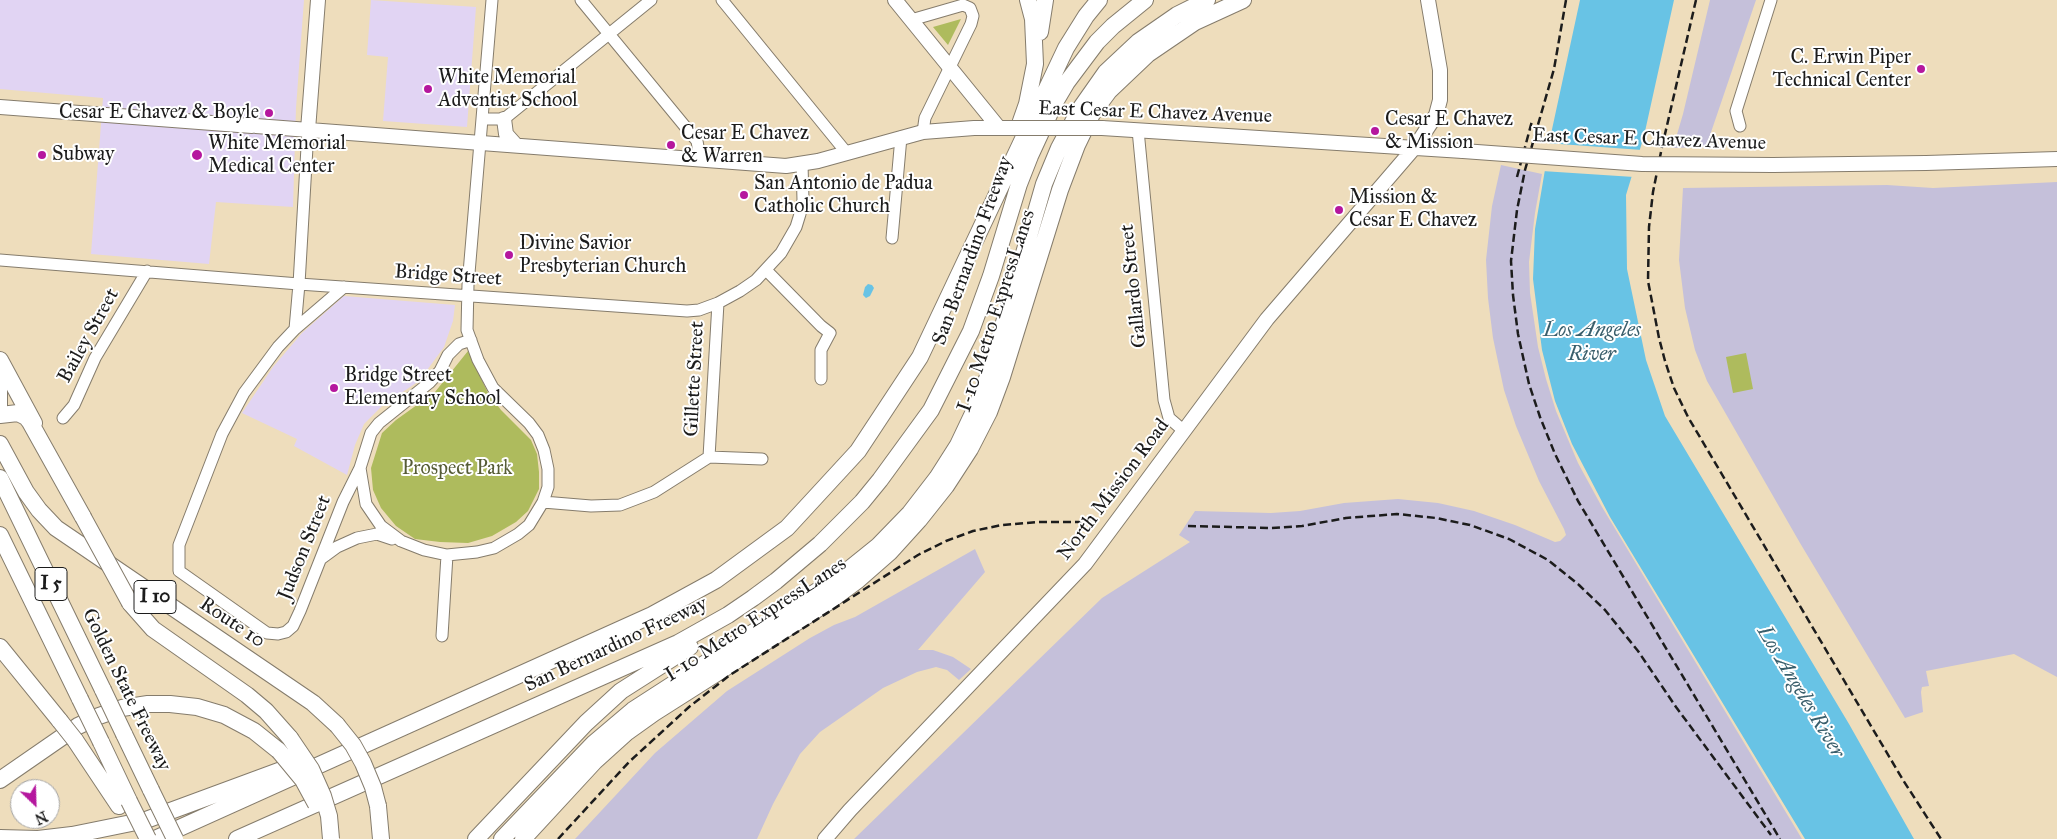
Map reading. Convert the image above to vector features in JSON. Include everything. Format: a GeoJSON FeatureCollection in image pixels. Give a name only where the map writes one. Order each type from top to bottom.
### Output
{"type":"FeatureCollection","features":[{"type":"Feature","properties":{"kind":"highway"},"geometry":{"type":"LineString","coordinates":[[1028,0],[1033,19],[1035,64]]}},
{"type":"Feature","properties":{"kind":"highway"},"geometry":{"type":"LineString","coordinates":[[992,206],[1027,104],[1045,0]]}},
{"type":"Feature","properties":{"kind":"highway"},"geometry":{"type":"LineString","coordinates":[[992,206],[1066,48],[1086,16],[1099,0]]}},
{"type":"Feature","properties":{"kind":"highway","name":"San Bernardino Freeway"},"geometry":{"type":"LineString","coordinates":[[237,839],[651,656],[728,615],[776,582],[841,524],[862,502],[898,458],[930,410],[970,332],[991,276],[1026,166],[1054,104],[1082,60],[1097,42],[1146,0]]}},
{"type":"Feature","properties":{"kind":"highway"},"geometry":{"type":"LineString","coordinates":[[1130,12],[1153,0]]}},
{"type":"Feature","properties":{"kind":"highway","name":"I-10 Metro ExpressLanes"},"geometry":{"type":"LineString","coordinates":[[502,839],[594,743],[633,710],[842,574],[878,546],[910,514],[953,453],[977,405],[990,372],[1044,184],[1059,148],[1080,109],[1106,72],[1138,42],[1177,16],[1207,0]]}},
{"type":"Feature","properties":{"kind":"highway","name":"I-10 Metro ExpressLanes"},"geometry":{"type":"LineString","coordinates":[[522,839],[595,761],[626,733],[654,712],[835,597],[890,552],[919,520],[960,464],[989,412],[1002,377],[1060,190],[1077,145],[1092,114],[1109,91],[1148,54],[1195,22],[1243,0]]}},
{"type":"Feature","properties":{"kind":"highway","name":"San Bernardino Freeway"},"geometry":{"type":"LineString","coordinates":[[155,839],[652,615],[716,580],[787,528],[858,451],[920,357],[992,206]]}},
{"type":"Feature","properties":{"kind":"highway"},"geometry":{"type":"LineString","coordinates":[[0,360],[32,416],[37,430],[130,603],[152,629],[266,711],[290,738],[311,769],[323,796],[329,816],[330,839]]}},
{"type":"Feature","properties":{"kind":"highway"},"geometry":{"type":"LineString","coordinates":[[476,839],[586,723],[621,691],[768,599],[801,575],[834,546],[865,512],[900,468],[923,428],[930,410]]}},
{"type":"Feature","properties":{"kind":"highway"},"geometry":{"type":"LineString","coordinates":[[0,415],[18,413],[26,417],[37,430]]}},
{"type":"Feature","properties":{"kind":"highway","name":"Route 10"},"geometry":{"type":"LineString","coordinates":[[0,444],[26,492],[38,510],[56,528],[313,703],[337,725],[353,745],[373,787],[378,806],[381,839]]}},
{"type":"Feature","properties":{"kind":"highway","name":"Golden State Freeway"},"geometry":{"type":"LineString","coordinates":[[0,478],[175,839]]}},
{"type":"Feature","properties":{"kind":"highway","name":"I 5"},"geometry":{"type":"LineString","coordinates":[[0,535],[101,742],[124,803],[148,839]]}},
{"type":"Feature","properties":{"kind":"highway"},"geometry":{"type":"LineString","coordinates":[[0,647],[124,803],[139,839]]}},
{"type":"Feature","properties":{"kind":"highway"},"geometry":{"type":"LineString","coordinates":[[0,780],[78,726],[99,716],[122,708],[148,704],[197,707],[224,715],[254,731],[278,751],[297,773],[310,793],[330,839]]}},
{"type":"Feature","properties":{"kind":"highway"},"geometry":{"type":"LineString","coordinates":[[0,838],[38,839],[72,835],[146,820],[304,762],[348,752]]}},
{"type":"Feature","properties":{"kind":"main road"},"geometry":{"type":"LineString","coordinates":[[308,130],[318,0]]}},
{"type":"Feature","properties":{"kind":"main road"},"geometry":{"type":"LineString","coordinates":[[895,0],[949,68],[1003,128]]}},
{"type":"Feature","properties":{"kind":"main road","name":"North Mission Road"},"geometry":{"type":"LineString","coordinates":[[825,839],[850,810],[1085,564],[1267,318],[1415,147],[1436,115],[1440,100],[1440,70],[1428,0]]}},
{"type":"Feature","properties":{"kind":"main road","name":"East Cesar E Chavez Avenue"},"geometry":{"type":"LineString","coordinates":[[0,107],[515,144],[768,165],[802,164],[901,136],[923,132],[1003,128],[1102,128],[1652,164],[1926,164],[2057,159]]}},
{"type":"Feature","properties":{"kind":"main road"},"geometry":{"type":"LineString","coordinates":[[504,119],[504,129],[515,144]]}},
{"type":"Feature","properties":{"kind":"main road"},"geometry":{"type":"LineString","coordinates":[[0,375],[0,415]]}},
{"type":"Feature","properties":{"kind":"street"},"geometry":{"type":"LineString","coordinates":[[321,560],[337,547],[357,538],[377,534],[424,550],[447,555],[494,548],[529,525],[544,502],[548,487],[548,469],[544,450],[538,435],[493,388],[478,360],[467,330],[468,296],[482,142],[492,0]]}},
{"type":"Feature","properties":{"kind":"street"},"geometry":{"type":"LineString","coordinates":[[581,0],[697,141],[700,158]]}},
{"type":"Feature","properties":{"kind":"street"},"geometry":{"type":"LineString","coordinates":[[483,119],[504,119],[651,0]]}},
{"type":"Feature","properties":{"kind":"street"},"geometry":{"type":"LineString","coordinates":[[722,0],[846,152]]}},
{"type":"Feature","properties":{"kind":"street"},"geometry":{"type":"LineString","coordinates":[[1740,126],[1736,111],[1771,0]]}},
{"type":"Feature","properties":{"kind":"street"},"geometry":{"type":"LineString","coordinates":[[911,20],[963,5],[970,8],[973,16],[971,24],[925,118],[923,132]]}},
{"type":"Feature","properties":{"kind":"street"},"geometry":{"type":"LineString","coordinates":[[294,329],[299,284],[308,130]]}},
{"type":"Feature","properties":{"kind":"street","name":"Gallardo Street"},"geometry":{"type":"LineString","coordinates":[[1138,130],[1164,400],[1169,418],[1184,432]]}},
{"type":"Feature","properties":{"kind":"street"},"geometry":{"type":"LineString","coordinates":[[892,238],[901,136]]}},
{"type":"Feature","properties":{"kind":"street","name":"Bridge Street"},"geometry":{"type":"LineString","coordinates":[[0,260],[687,312],[718,303],[740,291],[766,270],[781,253],[796,227],[800,214],[803,200],[802,164]]}},
{"type":"Feature","properties":{"kind":"street"},"geometry":{"type":"LineString","coordinates":[[766,270],[830,333],[821,350],[820,379]]}},
{"type":"Feature","properties":{"kind":"street","name":"Bailey Street"},"geometry":{"type":"LineString","coordinates":[[63,418],[74,405],[95,358],[147,271]]}},
{"type":"Feature","properties":{"kind":"street"},"geometry":{"type":"LineString","coordinates":[[294,329],[344,287]]}},
{"type":"Feature","properties":{"kind":"street","name":"Gillette Street"},"geometry":{"type":"LineString","coordinates":[[709,457],[718,303]]}},
{"type":"Feature","properties":{"kind":"street","name":"Judson Street"},"geometry":{"type":"LineString","coordinates":[[294,329],[278,347],[244,393],[222,434],[179,545],[179,571],[267,633],[278,634],[286,632],[293,626],[343,502],[360,468],[371,433],[379,423],[429,383],[440,371],[448,355],[459,344],[471,340]]}},
{"type":"Feature","properties":{"kind":"street"},"geometry":{"type":"LineString","coordinates":[[544,502],[591,506],[620,505],[654,492],[709,457],[762,459]]}},
{"type":"Feature","properties":{"kind":"street"},"geometry":{"type":"LineString","coordinates":[[360,468],[366,504],[381,526],[401,541]]}},
{"type":"Feature","properties":{"kind":"street"},"geometry":{"type":"LineString","coordinates":[[442,636],[447,555]]}},
{"type":"Feature","properties":{"kind":"shaded area","name":"White Memorial Medical Center"},"geometry":{"type":"Polygon","coordinates":[[[0,0],[304,0],[296,108],[293,207],[216,202],[209,264],[91,254],[103,98],[0,89],[0,0]]]}},
{"type":"Feature","properties":{"kind":"shaded area","name":"White Memorial Adventist School"},"geometry":{"type":"Polygon","coordinates":[[[371,0],[476,7],[467,127],[383,121],[388,57],[367,55],[371,0]]]}},
{"type":"Feature","properties":{"kind":"shaded area"},"geometry":{"type":"Polygon","coordinates":[[[1710,0],[1756,0],[1706,147],[1673,148],[1683,114],[1710,0]]]}},
{"type":"Feature","properties":{"kind":"shaded area"},"geometry":{"type":"Polygon","coordinates":[[[1501,165],[1542,174],[1529,262],[1530,293],[1538,347],[1546,379],[1556,411],[1578,463],[1602,507],[1802,839],[854,839],[1102,598],[1190,542],[1179,535],[1195,511],[1271,513],[1300,511],[1344,503],[1398,499],[1438,503],[1474,511],[1515,525],[1555,542],[1560,541],[1566,535],[1539,481],[1516,426],[1504,390],[1493,338],[1486,260],[1492,206],[1501,165]]]}},
{"type":"Feature","properties":{"kind":"shaded area"},"geometry":{"type":"Polygon","coordinates":[[[2057,182],[2057,677],[2014,654],[1926,671],[1929,686],[1922,687],[1923,712],[1905,718],[1800,543],[1707,381],[1695,350],[1685,308],[1679,260],[1683,188],[1887,185],[1933,188],[2057,182]]]}},
{"type":"Feature","properties":{"kind":"shaded area","name":"Bridge Street Elementary School"},"geometry":{"type":"Polygon","coordinates":[[[344,296],[455,305],[453,321],[444,347],[419,381],[382,406],[364,424],[355,445],[347,475],[294,446],[297,439],[242,413],[273,367],[302,333],[344,296]]]}},
{"type":"Feature","properties":{"kind":"shaded area"},"geometry":{"type":"Polygon","coordinates":[[[975,549],[985,572],[918,650],[933,650],[953,657],[971,669],[959,680],[947,670],[936,667],[917,672],[883,688],[820,732],[800,754],[773,804],[757,839],[575,839],[655,753],[727,691],[810,638],[834,625],[855,617],[975,549]]]}},
{"type":"Feature","properties":{"kind":"green space"},"geometry":{"type":"Polygon","coordinates":[[[961,19],[948,45],[933,27],[961,19]]]}},
{"type":"Feature","properties":{"kind":"green space","name":"Prospect Park"},"geometry":{"type":"Polygon","coordinates":[[[468,351],[488,393],[501,410],[531,440],[537,454],[539,489],[528,511],[516,522],[492,536],[468,543],[415,539],[396,526],[381,508],[373,490],[371,468],[382,433],[396,420],[435,392],[468,351]]]}},
{"type":"Feature","properties":{"kind":"green space"},"geometry":{"type":"Polygon","coordinates":[[[1746,353],[1753,389],[1733,393],[1726,357],[1746,353]]]}},
{"type":"Feature","properties":{"kind":"water","name":"Los Angeles River"},"geometry":{"type":"Polygon","coordinates":[[[1580,0],[1674,0],[1644,136],[1626,195],[1627,269],[1646,360],[1665,416],[1849,724],[1914,839],[1805,839],[1610,517],[1572,444],[1555,401],[1542,350],[1533,279],[1535,229],[1551,134],[1580,0]]]}},
{"type":"Feature","properties":{"kind":"water"},"geometry":{"type":"Polygon","coordinates":[[[868,284],[874,288],[870,296],[866,298],[863,295],[868,284]]]}},
{"type":"Feature","properties":{"kind":"pier"},"geometry":{"type":"Polygon","coordinates":[[[1546,143],[1642,150],[1634,177],[1542,171],[1546,143]]]}},
{"type":"Feature","properties":{"kind":"railway"},"geometry":{"type":"LineString","coordinates":[[1566,0],[1554,69],[1525,170],[1517,210],[1511,261],[1518,334],[1529,384],[1555,454],[1578,501],[1780,839]]}},
{"type":"Feature","properties":{"kind":"railway"},"geometry":{"type":"LineString","coordinates":[[1696,0],[1662,147],[1653,192],[1649,227],[1648,281],[1665,361],[1674,388],[1688,417],[1903,780],[1941,839]]}},
{"type":"Feature","properties":{"kind":"railway"},"geometry":{"type":"LineString","coordinates":[[1517,177],[1532,121]]}},
{"type":"Feature","properties":{"kind":"railway"},"geometry":{"type":"LineString","coordinates":[[1188,526],[1271,528],[1302,526],[1346,518],[1397,514],[1436,518],[1470,525],[1509,539],[1548,560],[1579,585],[1605,610],[1638,651],[1676,707],[1771,835]]}},
{"type":"Feature","properties":{"kind":"railway"},"geometry":{"type":"LineString","coordinates":[[558,839],[629,762],[689,707],[730,675],[918,555],[946,541],[973,531],[1002,525],[1038,522],[1096,522]]}},
{"type":"Feature","properties":{"kind":"place","name":"C. Erwin Piper Technical Center"},"geometry":{"type":"Point","coordinates":[1921,69]}},
{"type":"Feature","properties":{"kind":"place","name":"White Memorial Adventist School"},"geometry":{"type":"Point","coordinates":[428,89]}},
{"type":"Feature","properties":{"kind":"place","name":"Cesar E Chavez & Boyle"},"geometry":{"type":"Point","coordinates":[269,113]}},
{"type":"Feature","properties":{"kind":"place","name":"Cesar E Chavez & Mission"},"geometry":{"type":"Point","coordinates":[1375,131]}},
{"type":"Feature","properties":{"kind":"place","name":"Cesar E Chavez & Warren"},"geometry":{"type":"Point","coordinates":[671,145]}},
{"type":"Feature","properties":{"kind":"place","name":"Subway"},"geometry":{"type":"Point","coordinates":[42,155]}},
{"type":"Feature","properties":{"kind":"place","name":"White Memorial Medical Center"},"geometry":{"type":"Point","coordinates":[197,155]}},
{"type":"Feature","properties":{"kind":"place","name":"San Antonio de Padua Catholic Church"},"geometry":{"type":"Point","coordinates":[744,195]}},
{"type":"Feature","properties":{"kind":"place","name":"Mission & Cesar E Chavez"},"geometry":{"type":"Point","coordinates":[1339,210]}},
{"type":"Feature","properties":{"kind":"place","name":"Divine Savior Presbyterian Church"},"geometry":{"type":"Point","coordinates":[509,255]}},
{"type":"Feature","properties":{"kind":"place","name":"Bridge Street Elementary School"},"geometry":{"type":"Point","coordinates":[334,388]}}]}
